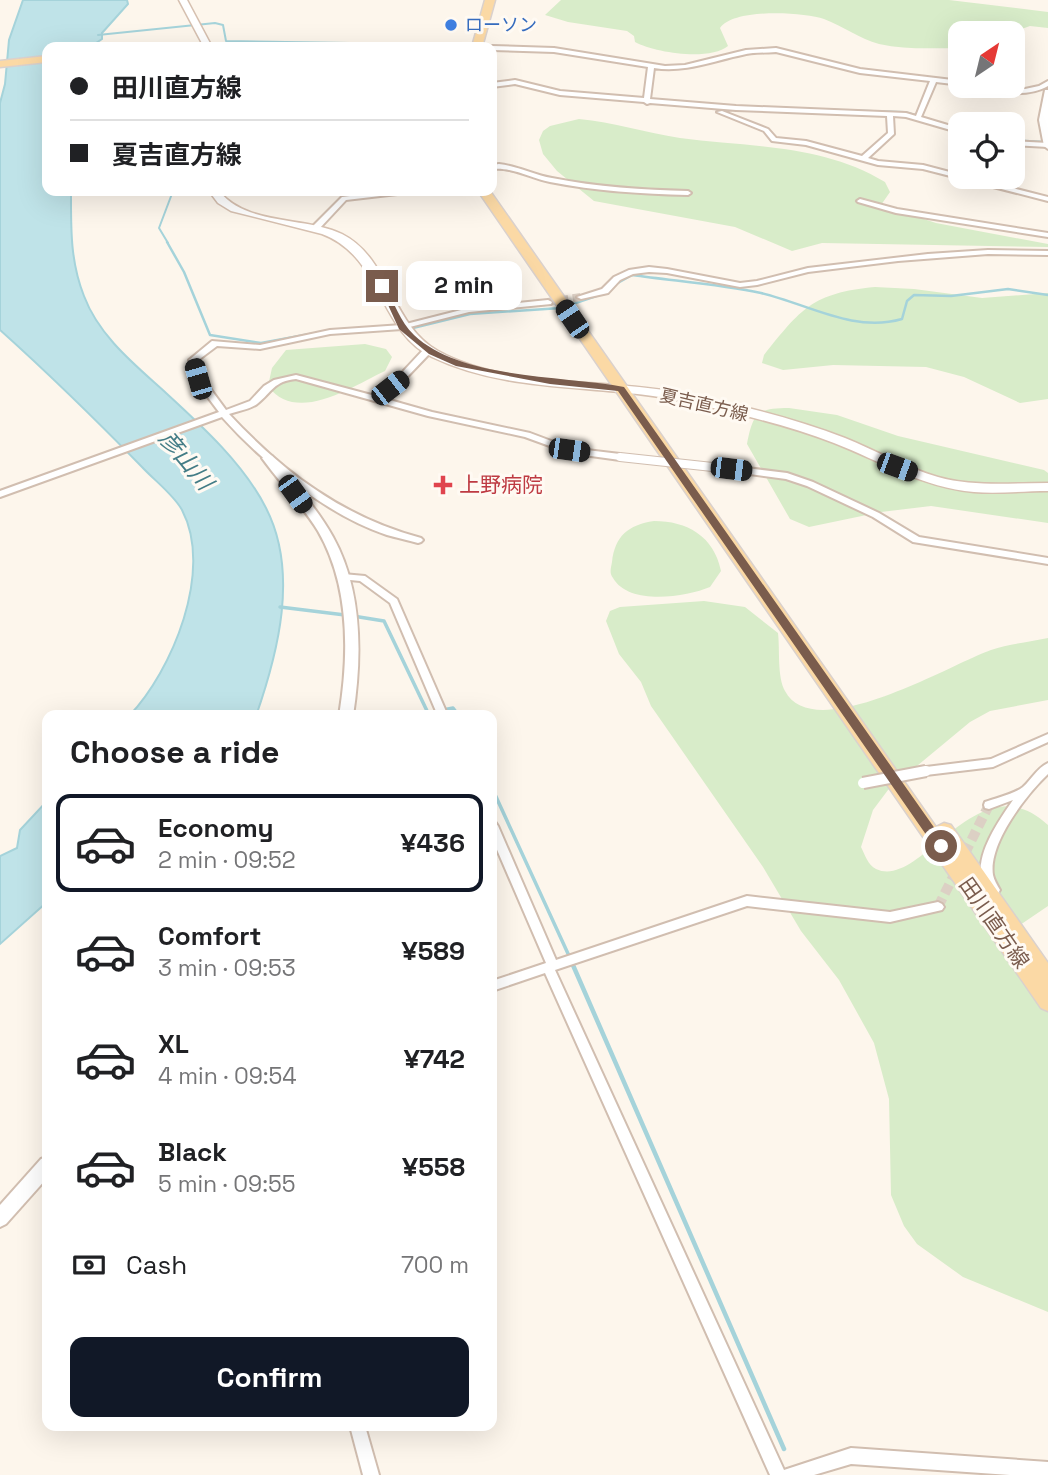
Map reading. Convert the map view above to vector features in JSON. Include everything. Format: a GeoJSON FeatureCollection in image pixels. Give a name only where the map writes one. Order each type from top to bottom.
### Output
{"type":"FeatureCollection","features":[{"type":"Feature","properties":{"kind":"main road"},"geometry":{"type":"LineString","coordinates":[[183,0],[202,42]]}},
{"type":"Feature","properties":{"kind":"main road"},"geometry":{"type":"LineString","coordinates":[[478,42],[490,0]]}},
{"type":"Feature","properties":{"kind":"main road"},"geometry":{"type":"LineString","coordinates":[[485,42],[496,0]]}},
{"type":"Feature","properties":{"kind":"main road"},"geometry":{"type":"LineString","coordinates":[[0,64],[42,60]]}},
{"type":"Feature","properties":{"kind":"main road","name":"夏吉直方線"},"geometry":{"type":"LineString","coordinates":[[217,196],[220,201],[249,215],[316,227],[348,242],[362,253],[402,327],[428,350],[456,363],[482,370],[682,397],[802,429],[933,480],[973,488],[1048,487]]}},
{"type":"Feature","properties":{"kind":"main road","name":"田川直方線"},"geometry":{"type":"LineString","coordinates":[[488,196],[1048,979]]}},
{"type":"Feature","properties":{"kind":"main road","name":"田川直方線"},"geometry":{"type":"LineString","coordinates":[[496,196],[1048,1002]]}},
{"type":"Feature","properties":{"kind":"street"},"geometry":{"type":"LineString","coordinates":[[497,48],[554,50],[651,66],[685,67],[747,52],[776,50],[860,71],[948,81]]}},
{"type":"Feature","properties":{"kind":"street"},"geometry":{"type":"LineString","coordinates":[[647,100],[651,66]]}},
{"type":"Feature","properties":{"kind":"street"},"geometry":{"type":"LineString","coordinates":[[918,118],[934,79]]}},
{"type":"Feature","properties":{"kind":"street"},"geometry":{"type":"LineString","coordinates":[[497,84],[515,82],[560,93],[636,101],[906,115],[948,128]]}},
{"type":"Feature","properties":{"kind":"street"},"geometry":{"type":"LineString","coordinates":[[1026,92],[1040,89],[1048,83]]}},
{"type":"Feature","properties":{"kind":"street"},"geometry":{"type":"LineString","coordinates":[[1025,144],[1048,145],[1043,120],[1048,92]]}},
{"type":"Feature","properties":{"kind":"street"},"geometry":{"type":"LineString","coordinates":[[636,101],[639,104],[728,113],[766,130],[774,140],[806,143],[863,159],[948,172]]}},
{"type":"Feature","properties":{"kind":"street"},"geometry":{"type":"LineString","coordinates":[[863,159],[891,134],[890,114]]}},
{"type":"Feature","properties":{"kind":"street"},"geometry":{"type":"LineString","coordinates":[[906,115],[907,118],[948,129]]}},
{"type":"Feature","properties":{"kind":"street"},"geometry":{"type":"LineString","coordinates":[[497,166],[550,180],[688,193]]}},
{"type":"Feature","properties":{"kind":"street"},"geometry":{"type":"LineString","coordinates":[[1014,189],[1048,199]]}},
{"type":"Feature","properties":{"kind":"street"},"geometry":{"type":"LineString","coordinates":[[316,227],[344,198],[362,196]]}},
{"type":"Feature","properties":{"kind":"street"},"geometry":{"type":"LineString","coordinates":[[860,201],[896,211],[1048,235]]}},
{"type":"Feature","properties":{"kind":"street"},"geometry":{"type":"LineString","coordinates":[[581,297],[605,291],[613,278],[632,271],[657,271],[740,285],[768,281],[800,271],[878,261],[963,253],[1048,254]]}},
{"type":"Feature","properties":{"kind":"street"},"geometry":{"type":"LineString","coordinates":[[347,710],[351,665],[343,577],[327,538],[268,458],[214,402],[198,379],[193,360],[215,343],[260,346],[330,332],[402,327],[469,310],[548,302]]}},
{"type":"Feature","properties":{"kind":"street"},"geometry":{"type":"LineString","coordinates":[[382,398],[405,372],[422,360],[428,350]]}},
{"type":"Feature","properties":{"kind":"street"},"geometry":{"type":"LineString","coordinates":[[0,494],[30,481],[226,414],[253,403],[276,380],[296,377],[382,398],[431,414],[527,435],[569,450],[787,476],[876,515],[916,540],[1048,561]]}},
{"type":"Feature","properties":{"kind":"street"},"geometry":{"type":"LineString","coordinates":[[268,458],[348,516],[384,533],[418,540]]}},
{"type":"Feature","properties":{"kind":"street"},"geometry":{"type":"LineString","coordinates":[[343,577],[362,578],[394,601],[440,710]]}},
{"type":"Feature","properties":{"kind":"street"},"geometry":{"type":"LineString","coordinates":[[863,783],[926,771],[993,763],[1048,738]]}},
{"type":"Feature","properties":{"kind":"street"},"geometry":{"type":"LineString","coordinates":[[1010,923],[987,874],[990,852],[1023,792],[1048,767]]}},
{"type":"Feature","properties":{"kind":"street"},"geometry":{"type":"LineString","coordinates":[[989,805],[1023,792]]}},
{"type":"Feature","properties":{"kind":"street"},"geometry":{"type":"LineString","coordinates":[[497,838],[550,966],[778,1475]]}},
{"type":"Feature","properties":{"kind":"street"},"geometry":{"type":"LineString","coordinates":[[497,983],[747,901],[890,917],[938,906]]}},
{"type":"Feature","properties":{"kind":"street"},"geometry":{"type":"LineString","coordinates":[[0,1219],[42,1171]]}},
{"type":"Feature","properties":{"kind":"street"},"geometry":{"type":"LineString","coordinates":[[358,1431],[371,1475]]}},
{"type":"Feature","properties":{"kind":"street"},"geometry":{"type":"LineString","coordinates":[[789,1475],[851,1456],[1048,1470]]}},
{"type":"Feature","properties":{"kind":"green space"},"geometry":{"type":"Polygon","coordinates":[[[561,0],[949,0],[1048,12],[1048,28],[1026,27],[1026,21],[948,21],[948,48],[909,48],[872,42],[824,19],[769,13],[739,17],[720,28],[728,46],[720,51],[682,54],[644,46],[635,42],[634,36],[627,31],[568,22],[545,15],[561,0]]]}},
{"type":"Feature","properties":{"kind":"green space"},"geometry":{"type":"Polygon","coordinates":[[[579,119],[680,138],[785,149],[837,160],[885,182],[890,192],[881,205],[936,223],[1048,244],[1048,247],[822,243],[792,251],[735,227],[594,201],[557,171],[543,154],[539,140],[543,131],[550,126],[579,119]]]}},
{"type":"Feature","properties":{"kind":"green space"},"geometry":{"type":"Polygon","coordinates":[[[875,287],[982,298],[1048,293],[1048,399],[1020,403],[964,377],[926,367],[833,365],[783,370],[762,363],[764,355],[777,339],[810,306],[836,294],[875,287]]]}},
{"type":"Feature","properties":{"kind":"green space"},"geometry":{"type":"Polygon","coordinates":[[[365,344],[386,349],[392,357],[385,371],[341,393],[325,399],[294,402],[280,397],[268,386],[272,368],[286,350],[365,344]]]}},
{"type":"Feature","properties":{"kind":"green space"},"geometry":{"type":"Polygon","coordinates":[[[789,408],[837,415],[898,436],[1044,470],[1048,473],[1048,523],[931,506],[881,512],[809,527],[790,519],[747,444],[758,414],[770,409],[789,408]]]}},
{"type":"Feature","properties":{"kind":"green space"},"geometry":{"type":"Polygon","coordinates":[[[654,521],[688,528],[712,548],[721,571],[710,587],[673,596],[644,596],[621,587],[613,578],[611,566],[614,553],[624,533],[637,525],[654,521]]]}},
{"type":"Feature","properties":{"kind":"green space"},"geometry":{"type":"Polygon","coordinates":[[[704,601],[745,607],[778,633],[780,671],[785,691],[800,706],[824,710],[852,706],[883,697],[991,650],[1048,638],[1048,700],[990,711],[970,722],[888,790],[873,810],[861,847],[873,867],[894,871],[912,862],[975,816],[998,807],[1022,809],[1048,825],[1048,906],[1020,925],[1048,969],[1048,1312],[963,1277],[917,1244],[904,1226],[891,1195],[889,1099],[874,1043],[839,980],[801,931],[763,867],[651,706],[641,682],[619,654],[606,621],[610,611],[620,607],[704,601]]]}},
{"type":"Feature","properties":{"kind":"water","name":"彦山川"},"geometry":{"type":"Polygon","coordinates":[[[23,0],[127,0],[128,4],[102,33],[102,39],[98,42],[42,42],[42,196],[71,196],[72,244],[79,283],[91,310],[108,337],[221,446],[246,476],[266,508],[276,533],[281,559],[282,612],[278,639],[258,710],[134,710],[160,673],[184,619],[191,590],[191,535],[182,510],[169,493],[0,330],[0,103],[5,84],[9,40],[23,0]]]}},
{"type":"Feature","properties":{"kind":"water"},"geometry":{"type":"Polygon","coordinates":[[[42,806],[42,906],[0,944],[0,856],[17,848],[20,830],[42,806]]]}},
{"type":"Feature","properties":{"kind":"waterway"},"geometry":{"type":"LineString","coordinates":[[98,35],[215,23],[223,25],[226,41],[289,42]]}},
{"type":"Feature","properties":{"kind":"waterway"},"geometry":{"type":"LineString","coordinates":[[497,83],[515,81],[553,89]]}},
{"type":"Feature","properties":{"kind":"waterway"},"geometry":{"type":"LineString","coordinates":[[749,107],[905,112],[919,116]]}},
{"type":"Feature","properties":{"kind":"waterway"},"geometry":{"type":"LineString","coordinates":[[1025,141],[1048,142]]}},
{"type":"Feature","properties":{"kind":"waterway"},"geometry":{"type":"LineString","coordinates":[[168,243],[159,228],[171,196]]}},
{"type":"Feature","properties":{"kind":"waterway"},"geometry":{"type":"LineString","coordinates":[[167,242],[184,272],[210,335],[261,343],[310,334]]}},
{"type":"Feature","properties":{"kind":"waterway"},"geometry":{"type":"LineString","coordinates":[[616,284],[632,275],[729,287],[761,293],[848,320],[866,322],[902,319],[907,301],[914,295],[951,296],[1008,289],[1048,295]]}},
{"type":"Feature","properties":{"kind":"waterway"},"geometry":{"type":"LineString","coordinates":[[413,328],[470,314],[561,308],[608,292]]}},
{"type":"Feature","properties":{"kind":"waterway"},"geometry":{"type":"LineString","coordinates":[[338,330],[388,326]]}},
{"type":"Feature","properties":{"kind":"waterway"},"geometry":{"type":"LineString","coordinates":[[280,607],[345,615]]}},
{"type":"Feature","properties":{"kind":"waterway"},"geometry":{"type":"LineString","coordinates":[[353,616],[384,621],[427,710]]}},
{"type":"Feature","properties":{"kind":"waterway"},"geometry":{"type":"LineString","coordinates":[[443,710],[454,710]]}},
{"type":"Feature","properties":{"kind":"waterway"},"geometry":{"type":"LineString","coordinates":[[497,799],[570,958]]}},
{"type":"Feature","properties":{"kind":"waterway"},"geometry":{"type":"LineString","coordinates":[[569,956],[784,1449]]}},
{"type":"Feature","properties":{"kind":"tunnel"},"geometry":{"type":"LineString","coordinates":[[548,302],[581,297]]}},
{"type":"Feature","properties":{"kind":"tunnel"},"geometry":{"type":"LineString","coordinates":[[938,907],[989,805]]}},
{"type":"Feature","properties":{"kind":"place","name":"ローソン"},"geometry":{"type":"Point","coordinates":[451,25]}},
{"type":"Feature","properties":{"kind":"place","name":"上野病院"},"geometry":{"type":"Point","coordinates":[443,485]}},
{"type":"Feature","properties":{"kind":"route"},"geometry":{"type":"LineString","coordinates":[[382,286],[402,327],[432,353],[482,370],[550,382],[621,389],[941,846]]}}]}
